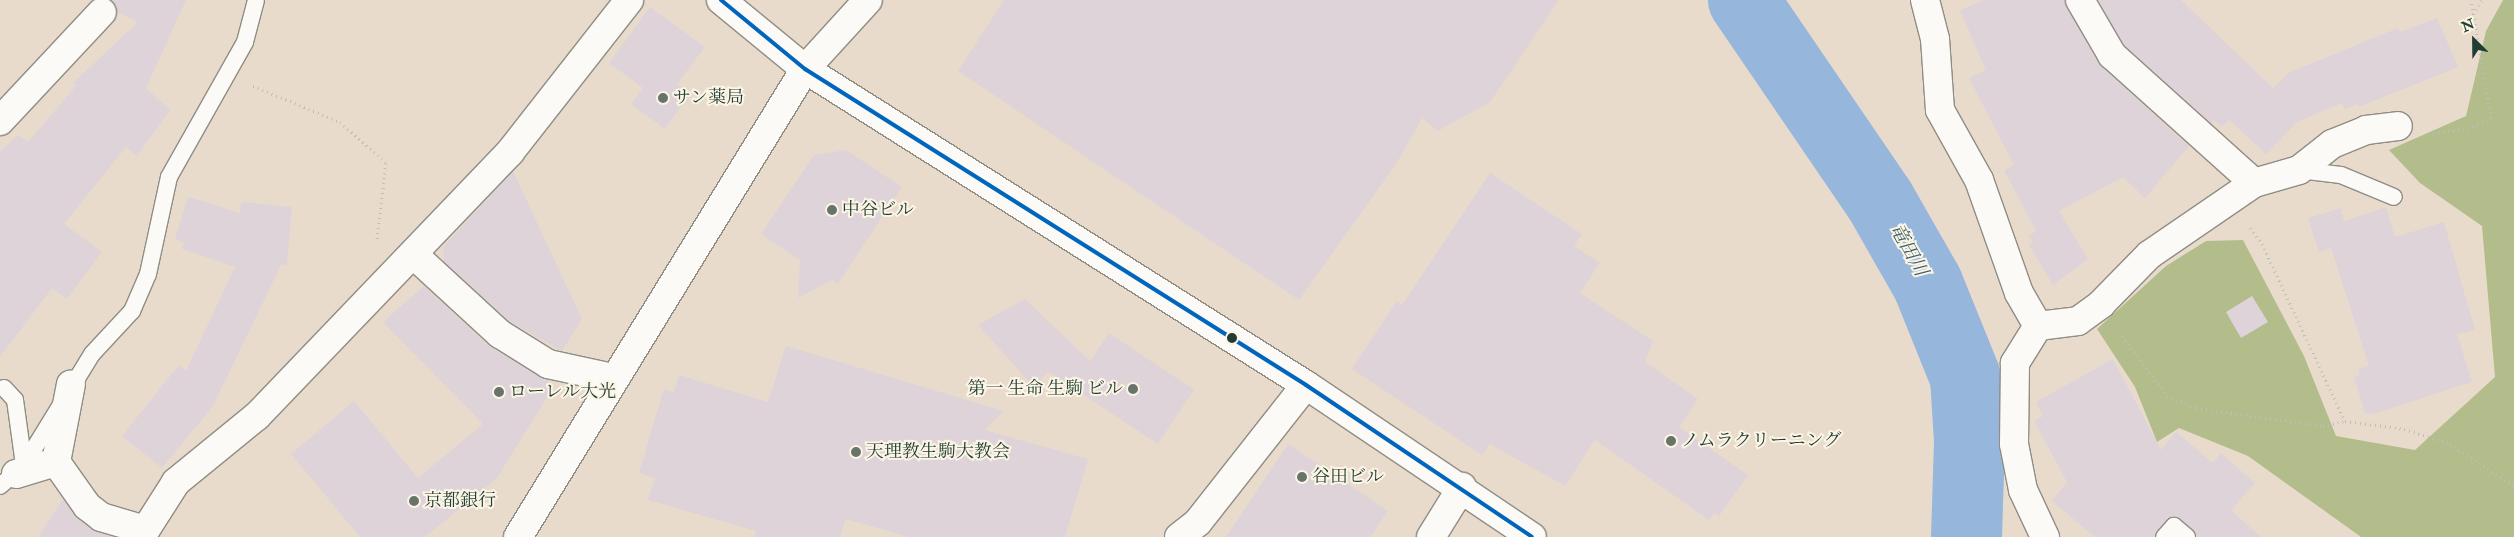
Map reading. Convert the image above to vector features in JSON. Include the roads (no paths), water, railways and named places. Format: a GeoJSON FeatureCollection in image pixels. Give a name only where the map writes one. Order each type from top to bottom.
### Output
{"type":"FeatureCollection","features":[{"type":"Feature","properties":{"kind":"street"},"geometry":{"type":"LineString","coordinates":[[71,384],[56,462],[87,506],[102,517],[142,533],[176,482],[257,416],[510,152],[630,0]]}},
{"type":"Feature","properties":{"kind":"street"},"geometry":{"type":"LineString","coordinates":[[721,0],[805,69],[1306,385],[1462,487],[1532,537]]}},
{"type":"Feature","properties":{"kind":"street"},"geometry":{"type":"LineString","coordinates":[[518,537],[612,378],[651,324],[805,69],[868,0]]}},
{"type":"Feature","properties":{"kind":"street"},"geometry":{"type":"LineString","coordinates":[[1925,0],[1935,39],[1940,110],[1979,180],[2019,293],[2038,326]]}},
{"type":"Feature","properties":{"kind":"street"},"geometry":{"type":"LineString","coordinates":[[2080,0],[2112,55],[2254,183]]}},
{"type":"Feature","properties":{"kind":"street"},"geometry":{"type":"LineString","coordinates":[[0,121],[102,12]]}},
{"type":"Feature","properties":{"kind":"street"},"geometry":{"type":"LineString","coordinates":[[2038,326],[2078,321],[2102,304],[2149,255],[2226,198],[2254,183],[2299,170],[2332,144],[2366,130],[2398,126]]}},
{"type":"Feature","properties":{"kind":"street"},"geometry":{"type":"LineString","coordinates":[[414,254],[500,334],[548,364],[612,378]]}},
{"type":"Feature","properties":{"kind":"street"},"geometry":{"type":"LineString","coordinates":[[2038,326],[2015,363],[2014,444],[2024,490],[2045,537]]}},
{"type":"Feature","properties":{"kind":"street"},"geometry":{"type":"LineString","coordinates":[[1179,537],[1198,522],[1306,385]]}},
{"type":"Feature","properties":{"kind":"street"},"geometry":{"type":"LineString","coordinates":[[14,475],[56,462]]}},
{"type":"Feature","properties":{"kind":"street"},"geometry":{"type":"LineString","coordinates":[[1431,537],[1462,487]]}},
{"type":"Feature","properties":{"kind":"lane"},"geometry":{"type":"LineString","coordinates":[[14,475],[71,384],[132,311],[148,274],[169,177],[245,42],[256,0]]}},
{"type":"Feature","properties":{"kind":"lane"},"geometry":{"type":"LineString","coordinates":[[2299,170],[2341,175],[2394,197]]}},
{"type":"Feature","properties":{"kind":"lane"},"geometry":{"type":"LineString","coordinates":[[4,388],[15,400],[14,475]]}},
{"type":"Feature","properties":{"kind":"lane"},"geometry":{"type":"LineString","coordinates":[[2164,537],[2174,526],[2187,537]]}},
{"type":"Feature","properties":{"kind":"waterway","name":"竜田川"},"geometry":{"type":"LineString","coordinates":[[1743,0],[1879,199],[1927,283],[1965,377],[1969,441],[1966,537]]}},
{"type":"Feature","properties":{"kind":"place","name":"サン薬局"},"geometry":{"type":"Point","coordinates":[663,98]}},
{"type":"Feature","properties":{"kind":"place","name":"中谷ビル"},"geometry":{"type":"Point","coordinates":[832,210]}},
{"type":"Feature","properties":{"kind":"place","name":"第一 生命 生駒 ビル"},"geometry":{"type":"Point","coordinates":[1133,389]}},
{"type":"Feature","properties":{"kind":"place","name":"ローレル大光"},"geometry":{"type":"Point","coordinates":[499,392]}},
{"type":"Feature","properties":{"kind":"place","name":"ノムラクリーニング"},"geometry":{"type":"Point","coordinates":[1671,441]}},
{"type":"Feature","properties":{"kind":"place","name":"天理教生駒大教会"},"geometry":{"type":"Point","coordinates":[856,452]}},
{"type":"Feature","properties":{"kind":"place","name":"谷田ビル"},"geometry":{"type":"Point","coordinates":[1302,477]}},
{"type":"Feature","properties":{"kind":"place","name":"京都銀行"},"geometry":{"type":"Point","coordinates":[414,501]}}]}
